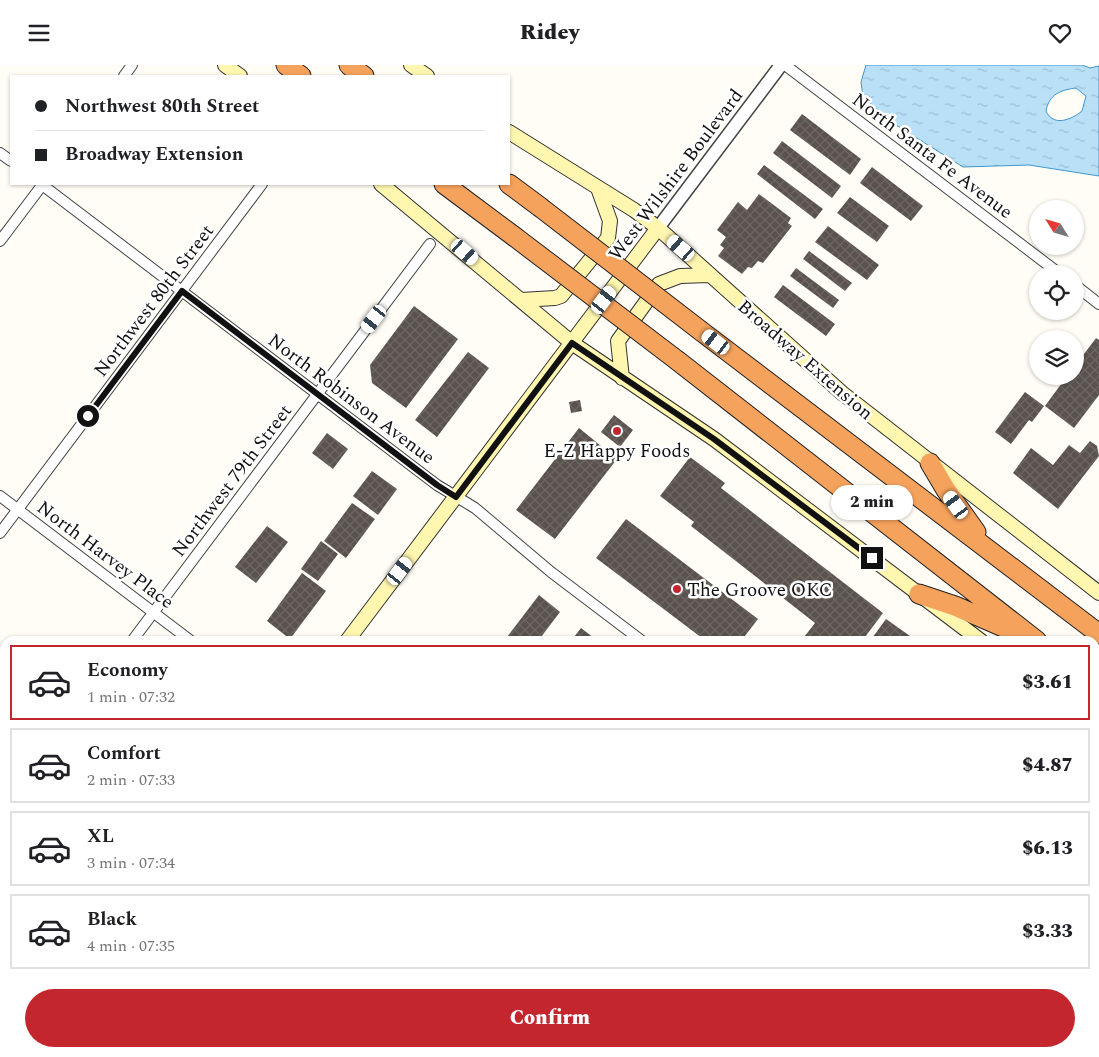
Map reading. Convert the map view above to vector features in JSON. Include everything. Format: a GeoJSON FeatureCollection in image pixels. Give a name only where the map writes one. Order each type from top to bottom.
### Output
{"type":"FeatureCollection","features":[{"type":"Feature","properties":{"kind":"highway"},"geometry":{"type":"LineString","coordinates":[[286,65],[300,75]]}},
{"type":"Feature","properties":{"kind":"highway"},"geometry":{"type":"LineString","coordinates":[[349,65],[363,75]]}},
{"type":"Feature","properties":{"kind":"highway"},"geometry":{"type":"LineString","coordinates":[[445,185],[678,361],[1030,636]]}},
{"type":"Feature","properties":{"kind":"highway","name":"Broadway Extension"},"geometry":{"type":"LineString","coordinates":[[509,185],[1099,634]]}},
{"type":"Feature","properties":{"kind":"highway"},"geometry":{"type":"LineString","coordinates":[[930,463],[946,490],[989,549]]}},
{"type":"Feature","properties":{"kind":"highway"},"geometry":{"type":"LineString","coordinates":[[919,594],[955,606],[1024,636]]}},
{"type":"Feature","properties":{"kind":"main road"},"geometry":{"type":"LineString","coordinates":[[225,65],[239,75]]}},
{"type":"Feature","properties":{"kind":"main road"},"geometry":{"type":"LineString","coordinates":[[411,65],[426,75]]}},
{"type":"Feature","properties":{"kind":"main road","name":"Broadway Extension"},"geometry":{"type":"LineString","coordinates":[[510,133],[634,210],[658,228],[842,393],[1099,593]]}},
{"type":"Feature","properties":{"kind":"main road"},"geometry":{"type":"LineString","coordinates":[[382,185],[572,343],[714,439],[975,636]]}},
{"type":"Feature","properties":{"kind":"main road"},"geometry":{"type":"LineString","coordinates":[[520,300],[555,299],[561,296],[608,238],[610,221],[598,188]]}},
{"type":"Feature","properties":{"kind":"main road","name":"West Wilshire Boulevard"},"geometry":{"type":"LineString","coordinates":[[351,636],[658,228]]}},
{"type":"Feature","properties":{"kind":"main road"},"geometry":{"type":"LineString","coordinates":[[622,378],[617,348],[618,341],[659,284],[680,275],[709,275]]}},
{"type":"Feature","properties":{"kind":"street","name":"West Wilshire Boulevard"},"geometry":{"type":"LineString","coordinates":[[658,228],[783,65]]}},
{"type":"Feature","properties":{"kind":"street","name":"North Santa Fe Avenue"},"geometry":{"type":"LineString","coordinates":[[783,65],[1048,265]]}},
{"type":"Feature","properties":{"kind":"street"},"geometry":{"type":"LineString","coordinates":[[0,241],[41,185]]}},
{"type":"Feature","properties":{"kind":"street","name":"North Robinson Avenue"},"geometry":{"type":"LineString","coordinates":[[43,185],[437,485],[481,513],[552,572],[635,636]]}},
{"type":"Feature","properties":{"kind":"street","name":"Northwest 80th Street"},"geometry":{"type":"LineString","coordinates":[[0,533],[261,185]]}},
{"type":"Feature","properties":{"kind":"street","name":"Northwest 79th Street"},"geometry":{"type":"LineString","coordinates":[[136,636],[430,244]]}},
{"type":"Feature","properties":{"kind":"street"},"geometry":{"type":"LineString","coordinates":[[1084,292],[1099,303]]}},
{"type":"Feature","properties":{"kind":"street","name":"North Harvey Place"},"geometry":{"type":"LineString","coordinates":[[0,495],[185,636]]}},
{"type":"Feature","properties":{"kind":"water"},"geometry":{"type":"Polygon","coordinates":[[[866,65],[1082,65],[1090,68],[1099,66],[1099,176],[1029,165],[963,167],[896,125],[863,97],[861,82],[866,65]],[[1076,88],[1065,90],[1053,97],[1046,111],[1053,119],[1068,119],[1082,111],[1086,96],[1076,88]]]}},
{"type":"Feature","properties":{"kind":"building"},"geometry":{"type":"Polygon","coordinates":[[[802,114],[861,159],[850,175],[790,130],[802,114]]]}},
{"type":"Feature","properties":{"kind":"building"},"geometry":{"type":"Polygon","coordinates":[[[782,141],[841,186],[832,198],[773,153],[782,141]]]}},
{"type":"Feature","properties":{"kind":"building"},"geometry":{"type":"Polygon","coordinates":[[[764,165],[823,209],[815,219],[757,174],[764,165]]]}},
{"type":"Feature","properties":{"kind":"building"},"geometry":{"type":"Polygon","coordinates":[[[872,167],[923,206],[911,221],[860,183],[872,167]]]}},
{"type":"Feature","properties":{"kind":"building"},"geometry":{"type":"Polygon","coordinates":[[[759,194],[791,218],[788,223],[792,226],[763,263],[758,261],[752,268],[748,267],[742,274],[718,256],[724,248],[720,245],[726,237],[717,230],[738,202],[747,210],[759,194]]]}},
{"type":"Feature","properties":{"kind":"building"},"geometry":{"type":"Polygon","coordinates":[[[850,197],[889,226],[877,242],[837,213],[850,197]]]}},
{"type":"Feature","properties":{"kind":"building"},"geometry":{"type":"Polygon","coordinates":[[[828,226],[879,265],[867,280],[815,242],[828,226]]]}},
{"type":"Feature","properties":{"kind":"building"},"geometry":{"type":"Polygon","coordinates":[[[809,251],[852,283],[845,291],[803,259],[809,251]]]}},
{"type":"Feature","properties":{"kind":"building"},"geometry":{"type":"Polygon","coordinates":[[[796,268],[839,300],[833,308],[790,276],[796,268]]]}},
{"type":"Feature","properties":{"kind":"building"},"geometry":{"type":"Polygon","coordinates":[[[783,285],[835,324],[826,336],[774,297],[783,285]]]}},
{"type":"Feature","properties":{"kind":"building"},"geometry":{"type":"Polygon","coordinates":[[[414,306],[458,339],[406,408],[372,383],[370,365],[414,306]]]}},
{"type":"Feature","properties":{"kind":"building"},"geometry":{"type":"Polygon","coordinates":[[[1096,338],[1099,340],[1099,395],[1074,428],[1045,406],[1060,385],[1084,385],[1084,354],[1096,338]]]}},
{"type":"Feature","properties":{"kind":"building"},"geometry":{"type":"Polygon","coordinates":[[[468,352],[489,368],[437,437],[415,420],[468,352]]]}},
{"type":"Feature","properties":{"kind":"building"},"geometry":{"type":"Polygon","coordinates":[[[1025,392],[1044,406],[1032,422],[1029,420],[1011,444],[995,432],[1025,392]]]}},
{"type":"Feature","properties":{"kind":"building"},"geometry":{"type":"Polygon","coordinates":[[[580,400],[582,411],[571,413],[569,402],[580,400]]]}},
{"type":"Feature","properties":{"kind":"building","name":"E-Z Happy Foods"},"geometry":{"type":"Polygon","coordinates":[[[614,415],[633,430],[620,447],[601,432],[614,415]]]}},
{"type":"Feature","properties":{"kind":"building"},"geometry":{"type":"Polygon","coordinates":[[[579,428],[617,459],[555,539],[516,510],[579,428]]]}},
{"type":"Feature","properties":{"kind":"building"},"geometry":{"type":"Polygon","coordinates":[[[327,433],[348,449],[333,469],[312,453],[327,433]]]}},
{"type":"Feature","properties":{"kind":"building"},"geometry":{"type":"Polygon","coordinates":[[[1090,441],[1097,446],[1099,456],[1058,509],[1013,473],[1031,448],[1053,465],[1069,445],[1080,453],[1090,441]]]}},
{"type":"Feature","properties":{"kind":"building"},"geometry":{"type":"Polygon","coordinates":[[[690,457],[725,483],[721,488],[883,613],[866,636],[805,636],[815,623],[691,526],[694,522],[660,496],[690,457]]]}},
{"type":"Feature","properties":{"kind":"building"},"geometry":{"type":"Polygon","coordinates":[[[372,471],[397,489],[378,515],[353,496],[372,471]]]}},
{"type":"Feature","properties":{"kind":"building"},"geometry":{"type":"Polygon","coordinates":[[[352,503],[375,519],[346,558],[324,541],[352,503]]]}},
{"type":"Feature","properties":{"kind":"building"},"geometry":{"type":"Polygon","coordinates":[[[626,519],[758,619],[745,636],[699,636],[596,558],[626,519]]]}},
{"type":"Feature","properties":{"kind":"building"},"geometry":{"type":"Polygon","coordinates":[[[267,526],[288,542],[256,583],[235,567],[267,526]]]}},
{"type":"Feature","properties":{"kind":"building"},"geometry":{"type":"Polygon","coordinates":[[[321,541],[338,554],[318,581],[301,569],[321,541]]]}},
{"type":"Feature","properties":{"kind":"building"},"geometry":{"type":"Polygon","coordinates":[[[302,573],[326,591],[292,636],[286,636],[267,621],[302,573]]]}},
{"type":"Feature","properties":{"kind":"building"},"geometry":{"type":"Polygon","coordinates":[[[539,595],[560,612],[542,636],[508,636],[539,595]]]}},
{"type":"Feature","properties":{"kind":"building"},"geometry":{"type":"Polygon","coordinates":[[[886,619],[910,636],[874,636],[886,619]]]}},
{"type":"Feature","properties":{"kind":"building"},"geometry":{"type":"Polygon","coordinates":[[[581,628],[591,636],[575,636],[581,628]]]}},
{"type":"Feature","properties":{"kind":"place","name":"E-Z Happy Foods"},"geometry":{"type":"Point","coordinates":[617,431]}},
{"type":"Feature","properties":{"kind":"place","name":"The Groove OKC"},"geometry":{"type":"Point","coordinates":[677,589]}},
{"type":"Feature","properties":{"kind":"route"},"geometry":{"type":"LineString","coordinates":[[88,416],[182,291],[437,485],[456,497],[572,343],[597,362],[714,439],[872,558]]}}]}
